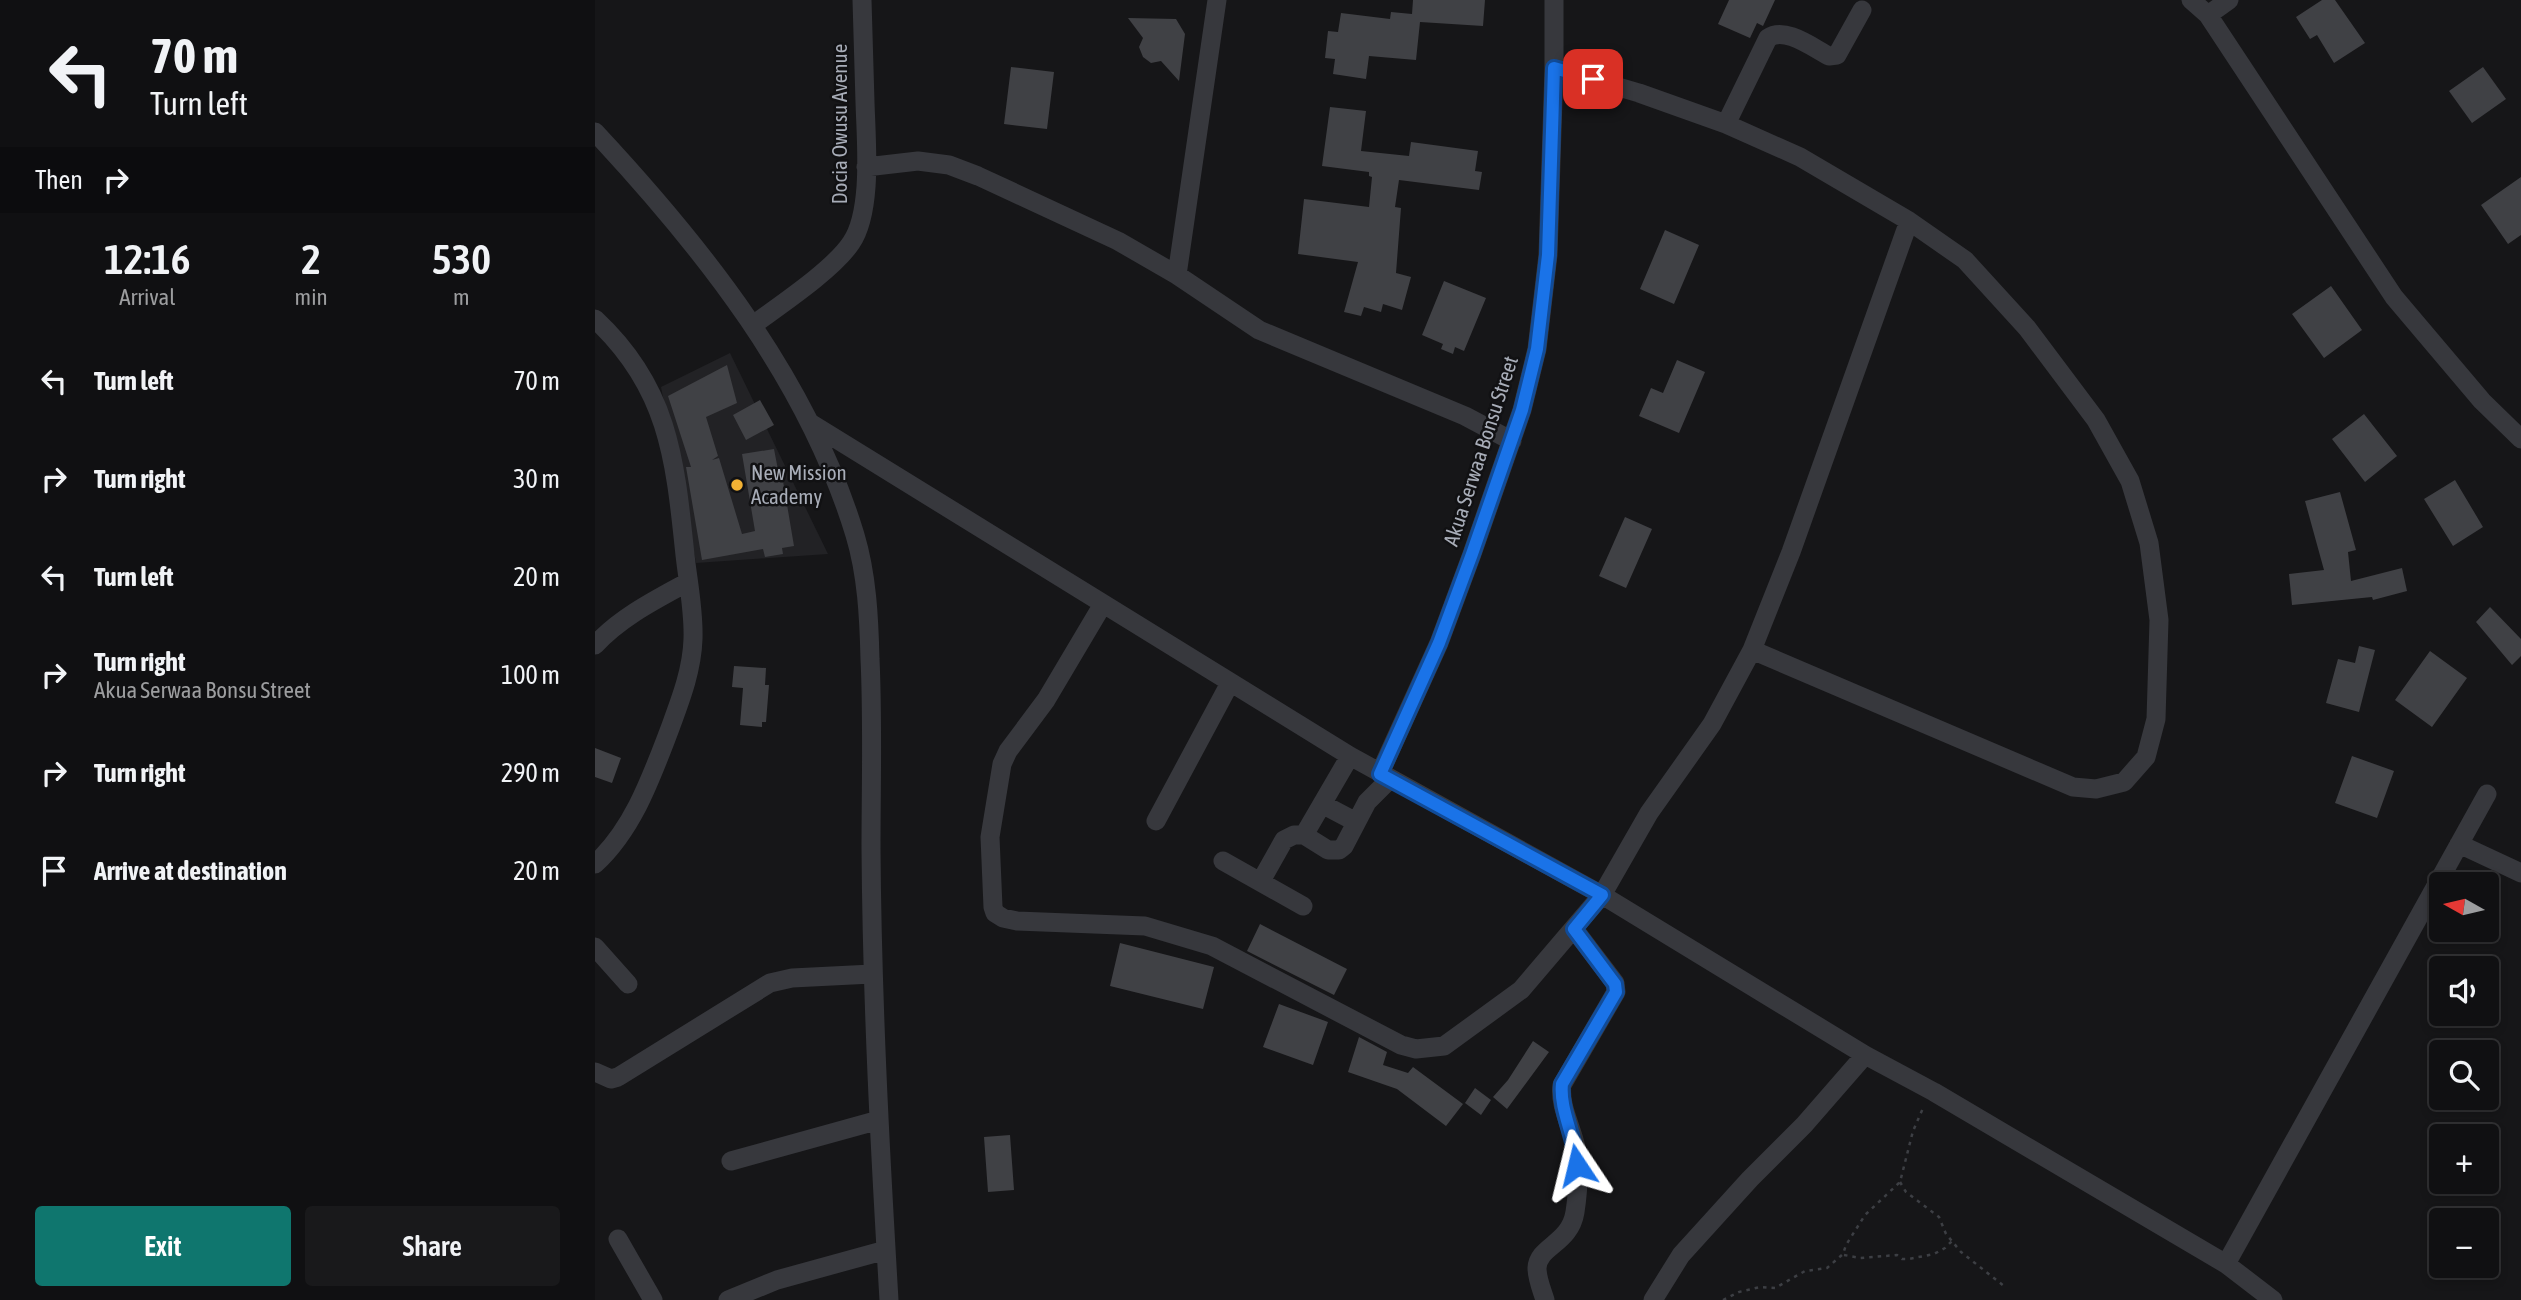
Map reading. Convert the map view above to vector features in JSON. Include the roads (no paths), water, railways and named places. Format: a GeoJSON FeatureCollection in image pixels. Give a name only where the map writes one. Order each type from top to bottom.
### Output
{"type":"FeatureCollection","features":[{"type":"Feature","properties":{"kind":"street","name":"Docia Owusu Avenue"},"geometry":{"type":"LineString","coordinates":[[753,325],[802,289],[851,244],[862,219],[866,167],[862,0]]}},
{"type":"Feature","properties":{"kind":"street"},"geometry":{"type":"LineString","coordinates":[[1177,275],[1217,0]]}},
{"type":"Feature","properties":{"kind":"street","name":"Akua Serwaa Bonsu Street"},"geometry":{"type":"LineString","coordinates":[[1304,835],[1335,852],[1343,846],[1385,776],[1439,643],[1522,410],[1537,349],[1548,255],[1554,68],[1553,0]]}},
{"type":"Feature","properties":{"kind":"street"},"geometry":{"type":"LineString","coordinates":[[2191,0],[2208,15],[2394,297],[2482,401],[2521,439]]}},
{"type":"Feature","properties":{"kind":"street"},"geometry":{"type":"LineString","coordinates":[[2208,15],[2229,0]]}},
{"type":"Feature","properties":{"kind":"street"},"geometry":{"type":"LineString","coordinates":[[1726,124],[1768,38],[1775,33],[1784,34],[1829,57],[1836,55],[1862,10]]}},
{"type":"Feature","properties":{"kind":"street"},"geometry":{"type":"LineString","coordinates":[[1554,68],[1639,93],[1726,124],[1800,157],[1909,221],[1965,260],[2027,328],[2096,420],[2130,481],[2149,543],[2159,620],[2156,719],[2146,757],[2124,782],[2096,789],[2073,787],[1752,649]]}},
{"type":"Feature","properties":{"kind":"street"},"geometry":{"type":"LineString","coordinates":[[595,132],[708,262],[753,325],[811,424],[834,477],[861,557],[869,620],[872,974],[890,1300]]}},
{"type":"Feature","properties":{"kind":"street"},"geometry":{"type":"LineString","coordinates":[[866,167],[918,160],[949,165],[1015,192],[1118,241],[1177,275],[1259,330],[1465,416],[1512,441]]}},
{"type":"Feature","properties":{"kind":"street"},"geometry":{"type":"LineString","coordinates":[[1103,604],[1046,700],[1002,764],[990,837],[995,913],[1017,921],[1145,926],[1160,929],[1212,946],[1401,1045],[1416,1049],[1444,1046],[1514,996],[1574,929],[1602,895],[1649,813],[1712,724],[1752,649],[1801,527],[1909,221]]}},
{"type":"Feature","properties":{"kind":"street"},"geometry":{"type":"LineString","coordinates":[[595,319],[634,363],[659,407],[670,452],[693,639],[682,695],[649,783],[615,843],[595,864]]}},
{"type":"Feature","properties":{"kind":"street"},"geometry":{"type":"LineString","coordinates":[[811,424],[1350,756],[1602,895],[1865,1055],[1934,1092],[2225,1264],[2273,1300]]}},
{"type":"Feature","properties":{"kind":"street"},"geometry":{"type":"LineString","coordinates":[[595,645],[632,613],[688,582]]}},
{"type":"Feature","properties":{"kind":"street"},"geometry":{"type":"LineString","coordinates":[[1156,821],[1230,683]]}},
{"type":"Feature","properties":{"kind":"street"},"geometry":{"type":"LineString","coordinates":[[1261,881],[1284,840],[1294,835],[1304,835],[1350,756]]}},
{"type":"Feature","properties":{"kind":"street"},"geometry":{"type":"LineString","coordinates":[[2225,1264],[2487,794]]}},
{"type":"Feature","properties":{"kind":"street"},"geometry":{"type":"LineString","coordinates":[[1322,804],[1356,822]]}},
{"type":"Feature","properties":{"kind":"street"},"geometry":{"type":"LineString","coordinates":[[2459,844],[2521,873]]}},
{"type":"Feature","properties":{"kind":"street"},"geometry":{"type":"LineString","coordinates":[[1223,861],[1303,905]]}},
{"type":"Feature","properties":{"kind":"street"},"geometry":{"type":"LineString","coordinates":[[1545,1300],[1538,1276],[1538,1261],[1541,1255],[1569,1230],[1577,1200],[1576,1148],[1561,1094],[1562,1084],[1616,992],[1615,984],[1574,929]]}},
{"type":"Feature","properties":{"kind":"street"},"geometry":{"type":"LineString","coordinates":[[595,947],[628,984]]}},
{"type":"Feature","properties":{"kind":"street"},"geometry":{"type":"LineString","coordinates":[[595,1072],[611,1079],[618,1077],[770,984],[792,978],[872,974]]}},
{"type":"Feature","properties":{"kind":"street"},"geometry":{"type":"LineString","coordinates":[[1653,1300],[1681,1255],[1750,1179],[1804,1125],[1865,1055]]}},
{"type":"Feature","properties":{"kind":"street"},"geometry":{"type":"LineString","coordinates":[[731,1161],[879,1120]]}},
{"type":"Feature","properties":{"kind":"street"},"geometry":{"type":"LineString","coordinates":[[618,1239],[653,1300]]}},
{"type":"Feature","properties":{"kind":"street"},"geometry":{"type":"LineString","coordinates":[[728,1300],[777,1280],[887,1250]]}},
{"type":"Feature","properties":{"kind":"place","name":"New Mission Academy"},"geometry":{"type":"Point","coordinates":[737,485]}}]}
